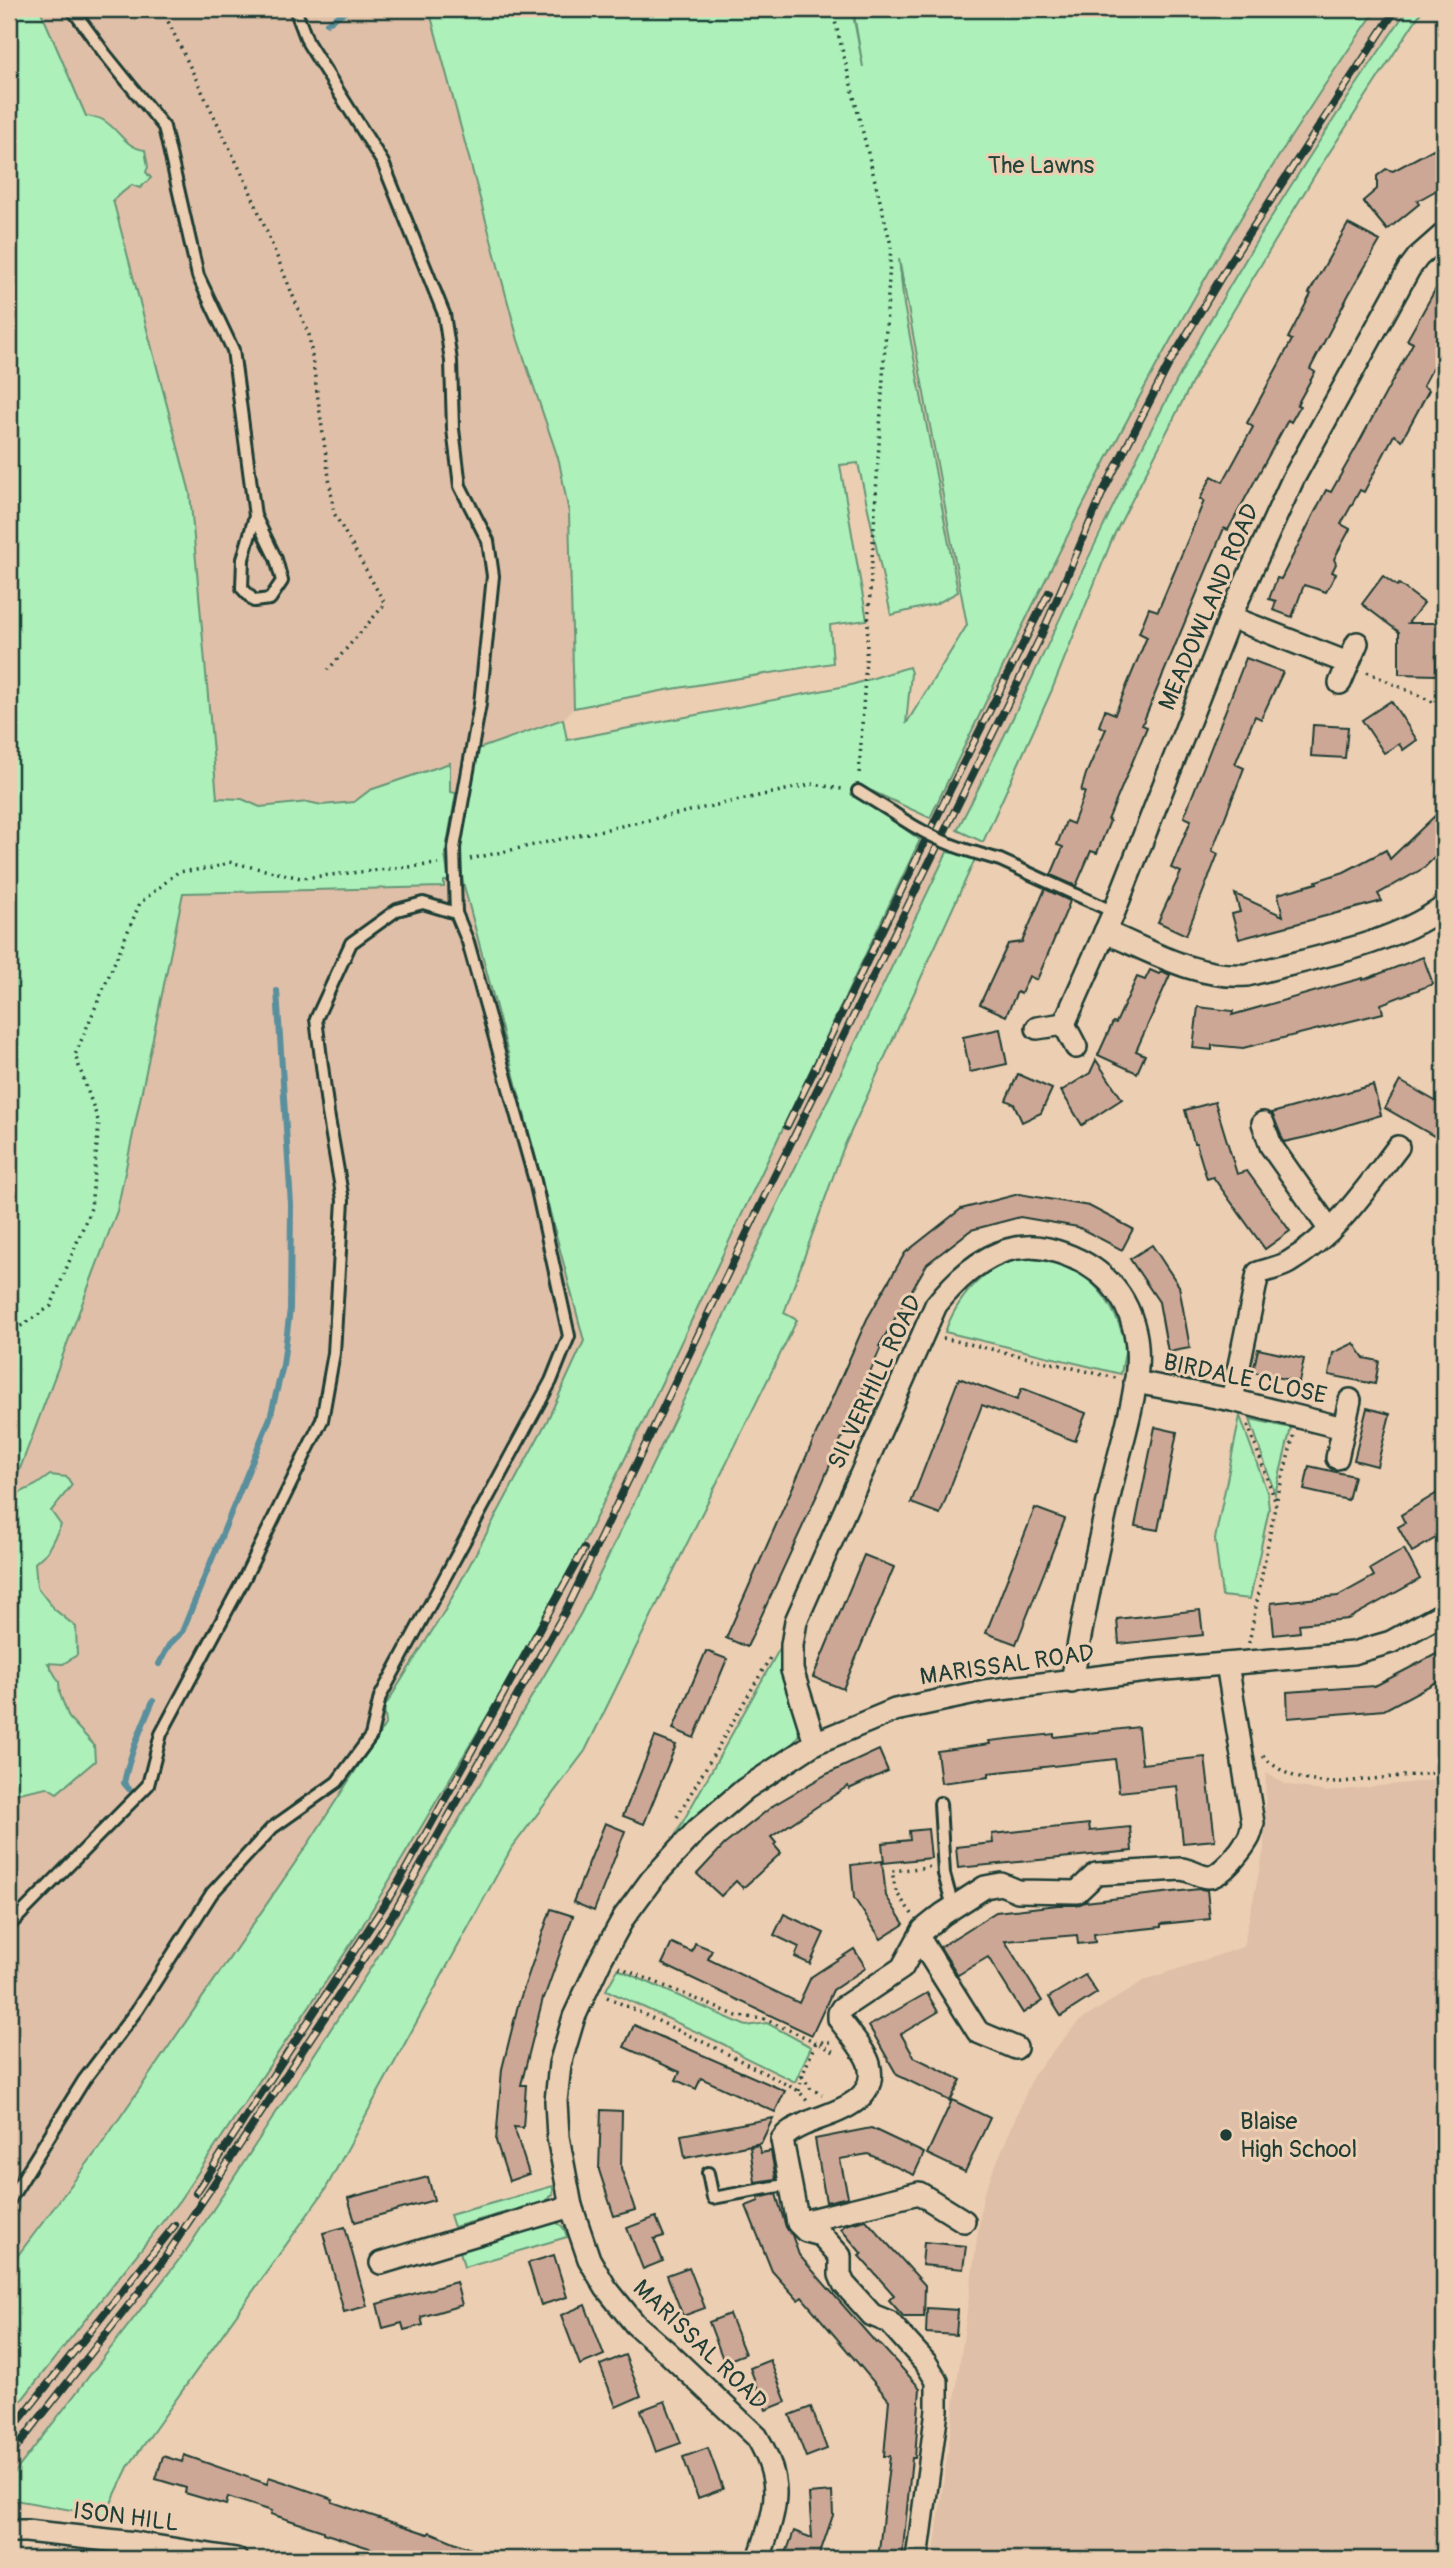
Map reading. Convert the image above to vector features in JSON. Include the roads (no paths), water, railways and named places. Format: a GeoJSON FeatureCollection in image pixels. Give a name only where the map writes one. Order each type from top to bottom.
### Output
{"type":"FeatureCollection","features":[{"type":"Feature","properties":{"kind":"street","name":"MEADOWLAND ROAD"},"geometry":{"type":"LineString","coordinates":[[1063,1024],[1109,922],[1230,617],[1293,479],[1402,281],[1418,257],[1444,234]]}},
{"type":"Feature","properties":{"kind":"street"},"geometry":{"type":"LineString","coordinates":[[1230,617],[1348,663]]}},
{"type":"Feature","properties":{"kind":"street"},"geometry":{"type":"LineString","coordinates":[[1109,922],[1202,972],[1227,977],[1247,975],[1384,938],[1424,922],[1444,907]]}},
{"type":"Feature","properties":{"kind":"street"},"geometry":{"type":"LineString","coordinates":[[1037,1028],[1063,1024],[1076,1047]]}},
{"type":"Feature","properties":{"kind":"street"},"geometry":{"type":"LineString","coordinates":[[1263,1124],[1272,1146],[1330,1230]]}},
{"type":"Feature","properties":{"kind":"street"},"geometry":{"type":"LineString","coordinates":[[1236,1401],[1258,1273],[1290,1262],[1330,1230],[1353,1207],[1398,1147]]}},
{"type":"Feature","properties":{"kind":"street","name":"SILVERHILL ROAD"},"geometry":{"type":"LineString","coordinates":[[816,1743],[792,1670],[796,1621],[936,1306],[956,1281],[977,1264],[1010,1249],[1024,1246],[1040,1247],[1084,1261],[1118,1291],[1135,1332],[1135,1382],[1091,1578],[1072,1682]]}},
{"type":"Feature","properties":{"kind":"street","name":"BIRDALE CLOSE"},"geometry":{"type":"LineString","coordinates":[[1135,1382],[1236,1401],[1343,1428]]}},
{"type":"Feature","properties":{"kind":"street","name":"BIRDALE CLOSE"},"geometry":{"type":"LineString","coordinates":[[1336,1458],[1350,1400]]}},
{"type":"Feature","properties":{"kind":"street","name":"MARISSAL ROAD"},"geometry":{"type":"LineString","coordinates":[[759,2559],[774,2512],[775,2500],[774,2470],[767,2454],[757,2437],[635,2324],[606,2288],[589,2259],[570,2206],[558,2137],[556,2101],[560,2064],[574,2017],[587,1987],[636,1901],[697,1830],[745,1789],[816,1743],[895,1710],[985,1691],[1155,1670],[1353,1653],[1391,1643],[1444,1613]]}},
{"type":"Feature","properties":{"kind":"street"},"geometry":{"type":"LineString","coordinates":[[917,2559],[937,2410],[937,2381],[926,2363],[889,2322],[872,2315],[844,2284],[840,2276],[840,2256],[821,2235],[806,2231],[798,2223],[782,2140],[791,2130],[862,2097],[870,2081],[869,2063],[852,2056],[839,2018],[842,2008],[902,1968],[921,1934],[953,1907],[985,1887],[1001,1884],[1018,1891],[1077,1892],[1096,1874],[1181,1869],[1193,1871],[1202,1877],[1219,1874],[1250,1838],[1253,1823],[1234,1663]]}},
{"type":"Feature","properties":{"kind":"street"},"geometry":{"type":"LineString","coordinates":[[921,1934],[978,2032],[1016,2048]]}},
{"type":"Feature","properties":{"kind":"street"},"geometry":{"type":"LineString","coordinates":[[798,2223],[919,2193],[964,2221]]}},
{"type":"Feature","properties":{"kind":"street"},"geometry":{"type":"LineString","coordinates":[[382,2263],[570,2206]]}},
{"type":"Feature","properties":{"kind":"street","name":"ISON HILL"},"geometry":{"type":"LineString","coordinates":[[17,2531],[135,2543],[236,2559]]}},
{"type":"Feature","properties":{"kind":"lane"},"geometry":{"type":"LineString","coordinates":[[72,9],[164,127],[198,275],[233,350],[255,516],[276,559],[282,581],[270,599],[254,601],[242,588],[243,559],[255,516]]}},
{"type":"Feature","properties":{"kind":"lane"},"geometry":{"type":"LineString","coordinates":[[9,2201],[84,2080],[137,2010],[212,1893],[272,1828],[337,1782],[371,1736],[380,1697],[551,1381],[569,1336],[535,1181],[468,942],[456,913],[454,848],[480,704],[493,576],[488,541],[460,486],[453,429],[451,361],[443,314],[383,163],[308,43],[295,9]]}},
{"type":"Feature","properties":{"kind":"lane"},"geometry":{"type":"LineString","coordinates":[[858,792],[921,832],[950,846],[1000,860],[1109,922]]}},
{"type":"Feature","properties":{"kind":"lane"},"geometry":{"type":"LineString","coordinates":[[9,1926],[148,1785],[161,1734],[245,1577],[322,1420],[334,1353],[343,1200],[316,1019],[351,943],[397,910],[423,903],[456,913]]}},
{"type":"Feature","properties":{"kind":"lane"},"geometry":{"type":"LineString","coordinates":[[940,1803],[946,1865],[944,1874],[953,1907]]}},
{"type":"Feature","properties":{"kind":"lane"},"geometry":{"type":"LineString","coordinates":[[708,2173],[713,2197],[790,2184]]}},
{"type":"Feature","properties":{"kind":"waterway"},"geometry":{"type":"LineString","coordinates":[[327,23],[349,9]]}},
{"type":"Feature","properties":{"kind":"waterway"},"geometry":{"type":"LineString","coordinates":[[159,1664],[169,1645],[182,1632],[270,1418],[283,1365],[290,1309],[291,1205],[277,991]]}},
{"type":"Feature","properties":{"kind":"waterway"},"geometry":{"type":"LineString","coordinates":[[129,1789],[124,1783],[126,1772],[153,1701]]}},
{"type":"Feature","properties":{"kind":"railway"},"geometry":{"type":"LineString","coordinates":[[9,2457],[158,2268],[395,1911],[566,1610],[772,1181],[1041,636],[1103,492],[1169,364],[1229,264],[1396,9]]}},
{"type":"Feature","properties":{"kind":"railway"},"geometry":{"type":"LineString","coordinates":[[787,1126],[1049,592]]}},
{"type":"Feature","properties":{"kind":"railway"},"geometry":{"type":"LineString","coordinates":[[196,2193],[396,1887],[584,1549]]}},
{"type":"Feature","properties":{"kind":"railway"},"geometry":{"type":"LineString","coordinates":[[9,2433],[175,2225]]}},
{"type":"Feature","properties":{"kind":"place","name":"Blaise High School"},"geometry":{"type":"Point","coordinates":[1226,2135]}},
{"type":"Feature","properties":{"kind":"park label","name":"The Lawns"},"geometry":{"type":"Point","coordinates":[1041,165]}}]}
